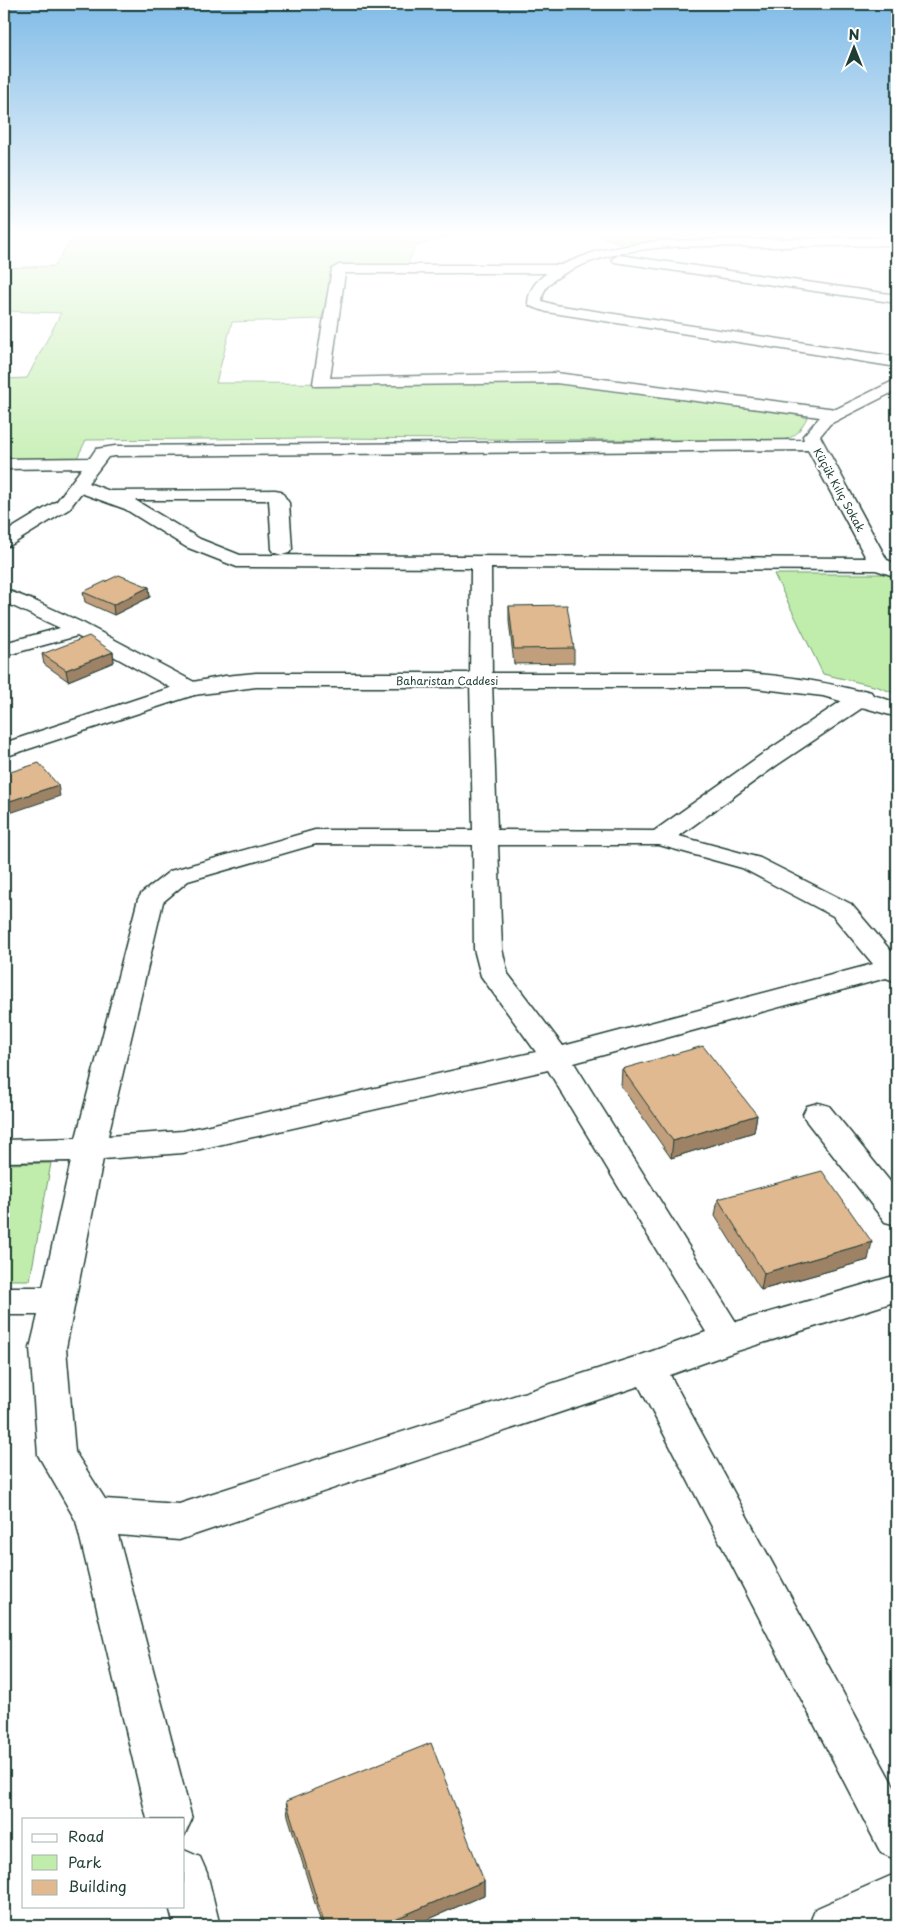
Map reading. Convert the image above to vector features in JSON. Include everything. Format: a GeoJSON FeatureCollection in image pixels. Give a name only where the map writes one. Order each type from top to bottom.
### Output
{"type":"FeatureCollection","features":[{"type":"Feature","properties":{"kind":"street"},"geometry":{"type":"LineString","coordinates":[[330,325],[321,383],[556,378],[838,414]]}},
{"type":"Feature","properties":{"kind":"street"},"geometry":{"type":"LineString","coordinates":[[657,325],[897,362]]}},
{"type":"Feature","properties":{"kind":"street","name":"Küçük Kılıç Sokak"},"geometry":{"type":"LineString","coordinates":[[879,564],[814,445],[811,436],[824,421],[897,384]]}},
{"type":"Feature","properties":{"kind":"street"},"geometry":{"type":"LineString","coordinates":[[4,541],[63,506],[102,453],[115,451],[814,445]]}},
{"type":"Feature","properties":{"kind":"street"},"geometry":{"type":"LineString","coordinates":[[4,464],[94,463]]}},
{"type":"Feature","properties":{"kind":"street"},"geometry":{"type":"LineString","coordinates":[[78,485],[131,505],[194,543],[236,562],[879,564],[897,571]]}},
{"type":"Feature","properties":{"kind":"street"},"geometry":{"type":"LineString","coordinates":[[106,496],[275,495],[280,502],[282,549]]}},
{"type":"Feature","properties":{"kind":"street"},"geometry":{"type":"LineString","coordinates":[[194,543],[282,549],[742,546]]}},
{"type":"Feature","properties":{"kind":"street"},"geometry":{"type":"LineString","coordinates":[[850,545],[869,545]]}},
{"type":"Feature","properties":{"kind":"street"},"geometry":{"type":"LineString","coordinates":[[481,564],[481,681],[488,949],[495,976],[556,1058],[728,1339]]}},
{"type":"Feature","properties":{"kind":"street"},"geometry":{"type":"LineString","coordinates":[[4,595],[30,605],[78,629],[190,689]]}},
{"type":"Feature","properties":{"kind":"street"},"geometry":{"type":"LineString","coordinates":[[4,650],[78,629]]}},
{"type":"Feature","properties":{"kind":"street","name":"Baharistan Caddesi"},"geometry":{"type":"LineString","coordinates":[[4,750],[190,689],[225,683],[284,679],[481,681],[746,680],[782,682],[863,697],[897,710]]}},
{"type":"Feature","properties":{"kind":"street"},"geometry":{"type":"LineString","coordinates":[[660,838],[769,760],[863,697]]}},
{"type":"Feature","properties":{"kind":"street"},"geometry":{"type":"LineString","coordinates":[[4,1151],[89,1149],[183,1142],[556,1058],[894,971],[842,910],[751,862],[660,838],[315,837],[179,876],[151,899],[89,1149],[48,1348],[57,1455],[94,1516],[170,1818]]}},
{"type":"Feature","properties":{"kind":"street"},"geometry":{"type":"LineString","coordinates":[[818,1114],[897,1213]]}},
{"type":"Feature","properties":{"kind":"street"},"geometry":{"type":"LineString","coordinates":[[94,1516],[179,1522],[648,1368],[728,1339],[897,1288]]}},
{"type":"Feature","properties":{"kind":"street"},"geometry":{"type":"LineString","coordinates":[[4,1301],[58,1301]]}},
{"type":"Feature","properties":{"kind":"street"},"geometry":{"type":"LineString","coordinates":[[648,1368],[897,1837]]}},
{"type":"Feature","properties":{"kind":"street"},"geometry":{"type":"LineString","coordinates":[[185,1877],[197,1926]]}},
{"type":"Feature","properties":{"kind":"street"},"geometry":{"type":"LineString","coordinates":[[832,1926],[897,1896]]}},
{"type":"Feature","properties":{"kind":"green space"},"geometry":{"type":"Polygon","coordinates":[[[55,325],[231,325],[216,383],[545,384],[553,380],[725,405],[787,411],[807,418],[796,434],[777,441],[319,438],[86,440],[76,460],[4,460],[4,379],[27,378],[55,325]]]}},
{"type":"Feature","properties":{"kind":"green space"},"geometry":{"type":"Polygon","coordinates":[[[774,574],[886,574],[897,579],[897,694],[878,687],[823,674],[774,574]]]}},
{"type":"Feature","properties":{"kind":"green space"},"geometry":{"type":"Polygon","coordinates":[[[51,1163],[30,1280],[4,1280],[4,1164],[51,1163]]]}},
{"type":"Feature","properties":{"kind":"building"},"geometry":{"type":"Polygon","coordinates":[[[119,575],[149,587],[113,605],[83,592],[119,575]]]}},
{"type":"Feature","properties":{"kind":"building"},"geometry":{"type":"Polygon","coordinates":[[[567,605],[574,648],[514,649],[509,606],[567,605]]]}},
{"type":"Feature","properties":{"kind":"building"},"geometry":{"type":"Polygon","coordinates":[[[89,636],[113,652],[66,670],[42,654],[89,636]]]}},
{"type":"Feature","properties":{"kind":"building"},"geometry":{"type":"Polygon","coordinates":[[[39,763],[58,785],[4,803],[4,774],[39,763]]]}},
{"type":"Feature","properties":{"kind":"building"},"geometry":{"type":"Polygon","coordinates":[[[703,1046],[757,1115],[673,1141],[622,1069],[703,1046]]]}},
{"type":"Feature","properties":{"kind":"building"},"geometry":{"type":"Polygon","coordinates":[[[822,1171],[872,1242],[764,1273],[718,1199],[822,1171]]]}},
{"type":"Feature","properties":{"kind":"building"},"geometry":{"type":"Polygon","coordinates":[[[431,1743],[484,1881],[379,1926],[325,1926],[286,1801],[431,1743]]]}}]}
